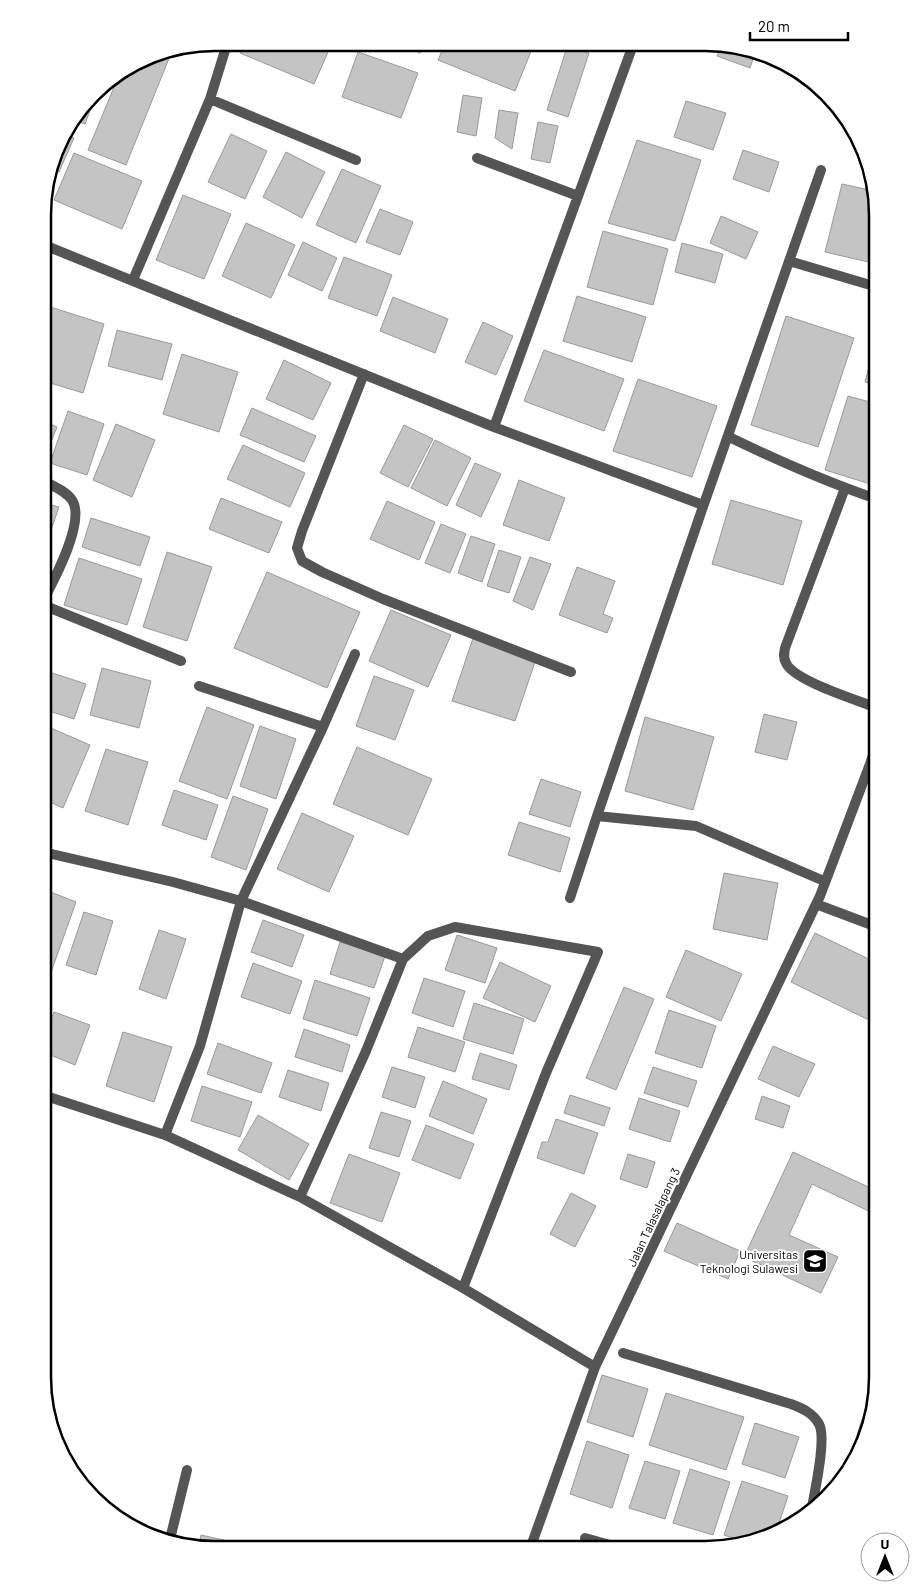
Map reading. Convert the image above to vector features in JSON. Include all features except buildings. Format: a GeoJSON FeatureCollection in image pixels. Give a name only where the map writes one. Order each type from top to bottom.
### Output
{"type":"FeatureCollection","features":[{"type":"Feature","properties":{"kind":"street"},"geometry":{"type":"LineString","coordinates":[[494,427],[630,51]]}},
{"type":"Feature","properties":{"kind":"street"},"geometry":{"type":"LineString","coordinates":[[133,280],[210,99],[225,52]]}},
{"type":"Feature","properties":{"kind":"street"},"geometry":{"type":"LineString","coordinates":[[210,99],[356,160]]}},
{"type":"Feature","properties":{"kind":"street"},"geometry":{"type":"LineString","coordinates":[[477,158],[578,196]]}},
{"type":"Feature","properties":{"kind":"street"},"geometry":{"type":"LineString","coordinates":[[570,898],[703,505],[821,170]]}},
{"type":"Feature","properties":{"kind":"street"},"geometry":{"type":"LineString","coordinates":[[51,248],[494,427],[703,505]]}},
{"type":"Feature","properties":{"kind":"street"},"geometry":{"type":"LineString","coordinates":[[789,261],[869,284]]}},
{"type":"Feature","properties":{"kind":"street"},"geometry":{"type":"LineString","coordinates":[[364,374],[302,531],[297,548],[302,561],[383,599],[571,672]]}},
{"type":"Feature","properties":{"kind":"street"},"geometry":{"type":"LineString","coordinates":[[728,437],[770,457],[869,496]]}},
{"type":"Feature","properties":{"kind":"street"},"geometry":{"type":"LineString","coordinates":[[51,485],[66,493],[73,501],[77,514],[64,561],[51,586]]}},
{"type":"Feature","properties":{"kind":"street"},"geometry":{"type":"LineString","coordinates":[[845,488],[785,648],[784,656],[786,664],[792,672],[816,685],[869,705]]}},
{"type":"Feature","properties":{"kind":"street"},"geometry":{"type":"LineString","coordinates":[[51,608],[181,661]]}},
{"type":"Feature","properties":{"kind":"street"},"geometry":{"type":"LineString","coordinates":[[165,1135],[200,1046],[242,901],[355,654]]}},
{"type":"Feature","properties":{"kind":"street"},"geometry":{"type":"LineString","coordinates":[[199,686],[323,727]]}},
{"type":"Feature","properties":{"kind":"street","name":"Jalan Talasalapang 3"},"geometry":{"type":"LineString","coordinates":[[533,1541],[595,1367],[816,904],[869,768]]}},
{"type":"Feature","properties":{"kind":"street"},"geometry":{"type":"LineString","coordinates":[[597,816],[696,826],[824,881]]}},
{"type":"Feature","properties":{"kind":"street"},"geometry":{"type":"LineString","coordinates":[[51,854],[173,882],[242,901],[404,959]]}},
{"type":"Feature","properties":{"kind":"street"},"geometry":{"type":"LineString","coordinates":[[816,904],[868,924]]}},
{"type":"Feature","properties":{"kind":"street"},"geometry":{"type":"LineString","coordinates":[[300,1197],[366,1051],[404,959],[428,936],[455,927],[598,952],[546,1073],[462,1288]]}},
{"type":"Feature","properties":{"kind":"street"},"geometry":{"type":"LineString","coordinates":[[51,1098],[165,1135],[300,1197],[462,1288],[595,1367]]}},
{"type":"Feature","properties":{"kind":"street"},"geometry":{"type":"LineString","coordinates":[[623,1352],[791,1404],[810,1413],[819,1424],[821,1431],[821,1446],[813,1500]]}},
{"type":"Feature","properties":{"kind":"street"},"geometry":{"type":"LineString","coordinates":[[171,1535],[187,1470]]}},
{"type":"Feature","properties":{"kind":"street"},"geometry":{"type":"LineString","coordinates":[[585,1538],[596,1541]]}},
{"type":"Feature","properties":{"kind":"place","name":"Universitas Teknologi Sulawesi"},"geometry":{"type":"Point","coordinates":[815,1261]}}]}
